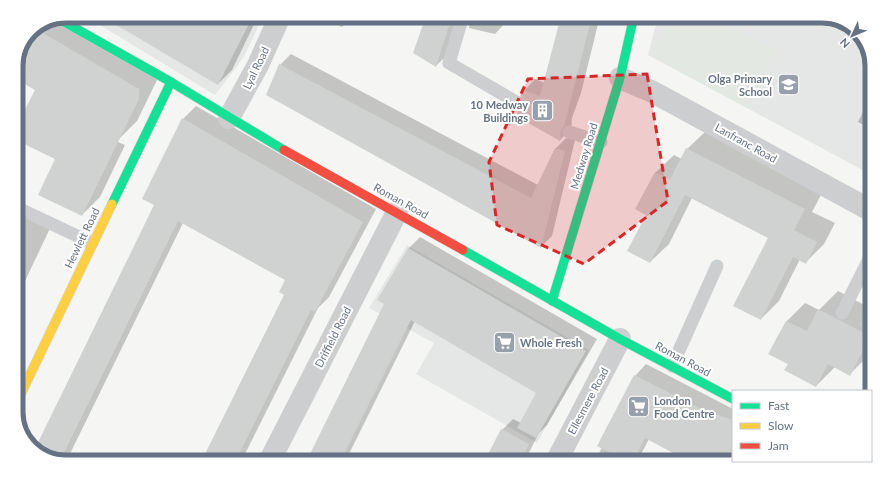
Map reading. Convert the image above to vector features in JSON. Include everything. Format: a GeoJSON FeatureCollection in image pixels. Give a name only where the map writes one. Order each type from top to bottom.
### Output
{"type":"FeatureCollection","features":[{"type":"Feature","properties":{"kind":"main road","name":"Roman Road"},"geometry":{"type":"LineString","coordinates":[[66,23],[170,82],[284,150],[397,212],[620,339],[732,398]]}},
{"type":"Feature","properties":{"kind":"main road","name":"Medway Road"},"geometry":{"type":"LineString","coordinates":[[552,301],[620,78],[632,23]]}},
{"type":"Feature","properties":{"kind":"main road","name":"Hewlett Road"},"geometry":{"type":"LineString","coordinates":[[23,389],[170,82]]}},
{"type":"Feature","properties":{"kind":"street","name":"Lyal Road"},"geometry":{"type":"LineString","coordinates":[[229,118],[258,65],[277,23]]}},
{"type":"Feature","properties":{"kind":"street","name":"Lanfranc Road"},"geometry":{"type":"LineString","coordinates":[[620,78],[653,92],[865,207]]}},
{"type":"Feature","properties":{"kind":"street","name":"Driffield Road"},"geometry":{"type":"LineString","coordinates":[[273,455],[397,212]]}},
{"type":"Feature","properties":{"kind":"street","name":"Ellesmere Road"},"geometry":{"type":"LineString","coordinates":[[560,455],[620,339]]}},
{"type":"Feature","properties":{"kind":"lane"},"geometry":{"type":"LineString","coordinates":[[461,23],[449,62],[518,103]]}},
{"type":"Feature","properties":{"kind":"lane"},"geometry":{"type":"LineString","coordinates":[[569,132],[601,142]]}},
{"type":"Feature","properties":{"kind":"lane"},"geometry":{"type":"LineString","coordinates":[[23,210],[92,243]]}},
{"type":"Feature","properties":{"kind":"lane"},"geometry":{"type":"LineString","coordinates":[[672,366],[717,266]]}},
{"type":"Feature","properties":{"kind":"lane"},"geometry":{"type":"LineString","coordinates":[[842,312],[865,267]]}},
{"type":"Feature","properties":{"kind":"highlighted area"},"geometry":{"type":"Polygon","coordinates":[[[647,74],[668,201],[584,264],[497,225],[489,162],[528,79],[647,74]]]}},
{"type":"Feature","properties":{"kind":"shaded area"},"geometry":{"type":"Polygon","coordinates":[[[97,23],[260,23],[244,57],[215,95],[97,23]]]}},
{"type":"Feature","properties":{"kind":"shaded area","name":"Olga Primary School"},"geometry":{"type":"Polygon","coordinates":[[[656,23],[822,23],[841,27],[858,42],[863,52],[865,63],[865,171],[648,55],[656,23]]]}},
{"type":"Feature","properties":{"kind":"shaded area"},"geometry":{"type":"Polygon","coordinates":[[[668,23],[724,23],[775,50],[745,107],[651,56],[668,23]]]}},
{"type":"Feature","properties":{"kind":"shaded area"},"geometry":{"type":"Polygon","coordinates":[[[407,245],[589,350],[537,443],[416,374],[434,343],[369,308],[407,245]]]}},
{"type":"Feature","properties":{"kind":"building"},"geometry":{"type":"Polygon","coordinates":[[[113,23],[249,23],[218,85],[113,23]]]}},
{"type":"Feature","properties":{"kind":"building"},"geometry":{"type":"Polygon","coordinates":[[[424,23],[450,23],[436,67],[413,53],[424,23]]]}},
{"type":"Feature","properties":{"kind":"building"},"geometry":{"type":"Polygon","coordinates":[[[559,23],[590,23],[564,126],[561,130],[560,141],[516,116],[518,111],[522,110],[526,103],[521,96],[523,90],[540,96],[559,23]]]}},
{"type":"Feature","properties":{"kind":"building"},"geometry":{"type":"Polygon","coordinates":[[[40,32],[139,89],[139,99],[82,216],[38,195],[55,159],[23,143],[23,113],[35,90],[23,83],[23,63],[27,47],[40,32]]]}},
{"type":"Feature","properties":{"kind":"building"},"geometry":{"type":"Polygon","coordinates":[[[279,64],[531,198],[555,148],[565,151],[541,248],[266,95],[279,64]]]}},
{"type":"Feature","properties":{"kind":"building"},"geometry":{"type":"Polygon","coordinates":[[[182,118],[363,222],[315,312],[311,310],[238,455],[204,455],[284,295],[279,292],[285,280],[178,221],[63,455],[47,451],[38,444],[154,205],[142,199],[182,118]]]}},
{"type":"Feature","properties":{"kind":"building"},"geometry":{"type":"Polygon","coordinates":[[[686,148],[805,209],[794,230],[817,242],[806,264],[793,257],[761,320],[733,306],[768,238],[685,195],[650,263],[627,251],[646,215],[635,209],[655,172],[670,180],[686,148]]]}},
{"type":"Feature","properties":{"kind":"building"},"geometry":{"type":"Polygon","coordinates":[[[408,248],[586,351],[536,438],[517,428],[536,393],[411,320],[344,455],[309,455],[384,304],[377,300],[408,248]]]}},
{"type":"Feature","properties":{"kind":"building"},"geometry":{"type":"Polygon","coordinates":[[[818,309],[865,333],[865,347],[850,376],[828,364],[816,387],[784,370],[788,364],[768,354],[786,321],[807,331],[818,309]]]}},
{"type":"Feature","properties":{"kind":"building"},"geometry":{"type":"Polygon","coordinates":[[[634,375],[705,411],[732,420],[732,455],[677,455],[645,438],[636,455],[615,455],[597,446],[634,375]]]}},
{"type":"Feature","properties":{"kind":"building"},"geometry":{"type":"Polygon","coordinates":[[[501,429],[529,444],[524,455],[488,455],[501,429]]]}},
{"type":"Feature","properties":{"kind":"traffic: fast"},"geometry":{"type":"LineString","coordinates":[[66,23],[171,82],[284,150]]}},
{"type":"Feature","properties":{"kind":"traffic: fast"},"geometry":{"type":"LineString","coordinates":[[552,301],[620,78],[632,23]]}},
{"type":"Feature","properties":{"kind":"traffic: fast"},"geometry":{"type":"LineString","coordinates":[[112,204],[171,82]]}},
{"type":"Feature","properties":{"kind":"traffic: fast"},"geometry":{"type":"LineString","coordinates":[[463,250],[620,339],[732,398]]}},
{"type":"Feature","properties":{"kind":"traffic: slow"},"geometry":{"type":"LineString","coordinates":[[23,389],[112,204]]}},
{"type":"Feature","properties":{"kind":"traffic: jam"},"geometry":{"type":"LineString","coordinates":[[284,150],[463,250]]}},
{"type":"Feature","properties":{"kind":"place","name":"Olga Primary School"},"geometry":{"type":"Point","coordinates":[788,85]}},
{"type":"Feature","properties":{"kind":"place","name":"10 Medway Buildings"},"geometry":{"type":"Point","coordinates":[543,111]}},
{"type":"Feature","properties":{"kind":"place","name":"Whole Fresh"},"geometry":{"type":"Point","coordinates":[505,343]}},
{"type":"Feature","properties":{"kind":"place","name":"London Food Centre"},"geometry":{"type":"Point","coordinates":[639,407]}}]}
